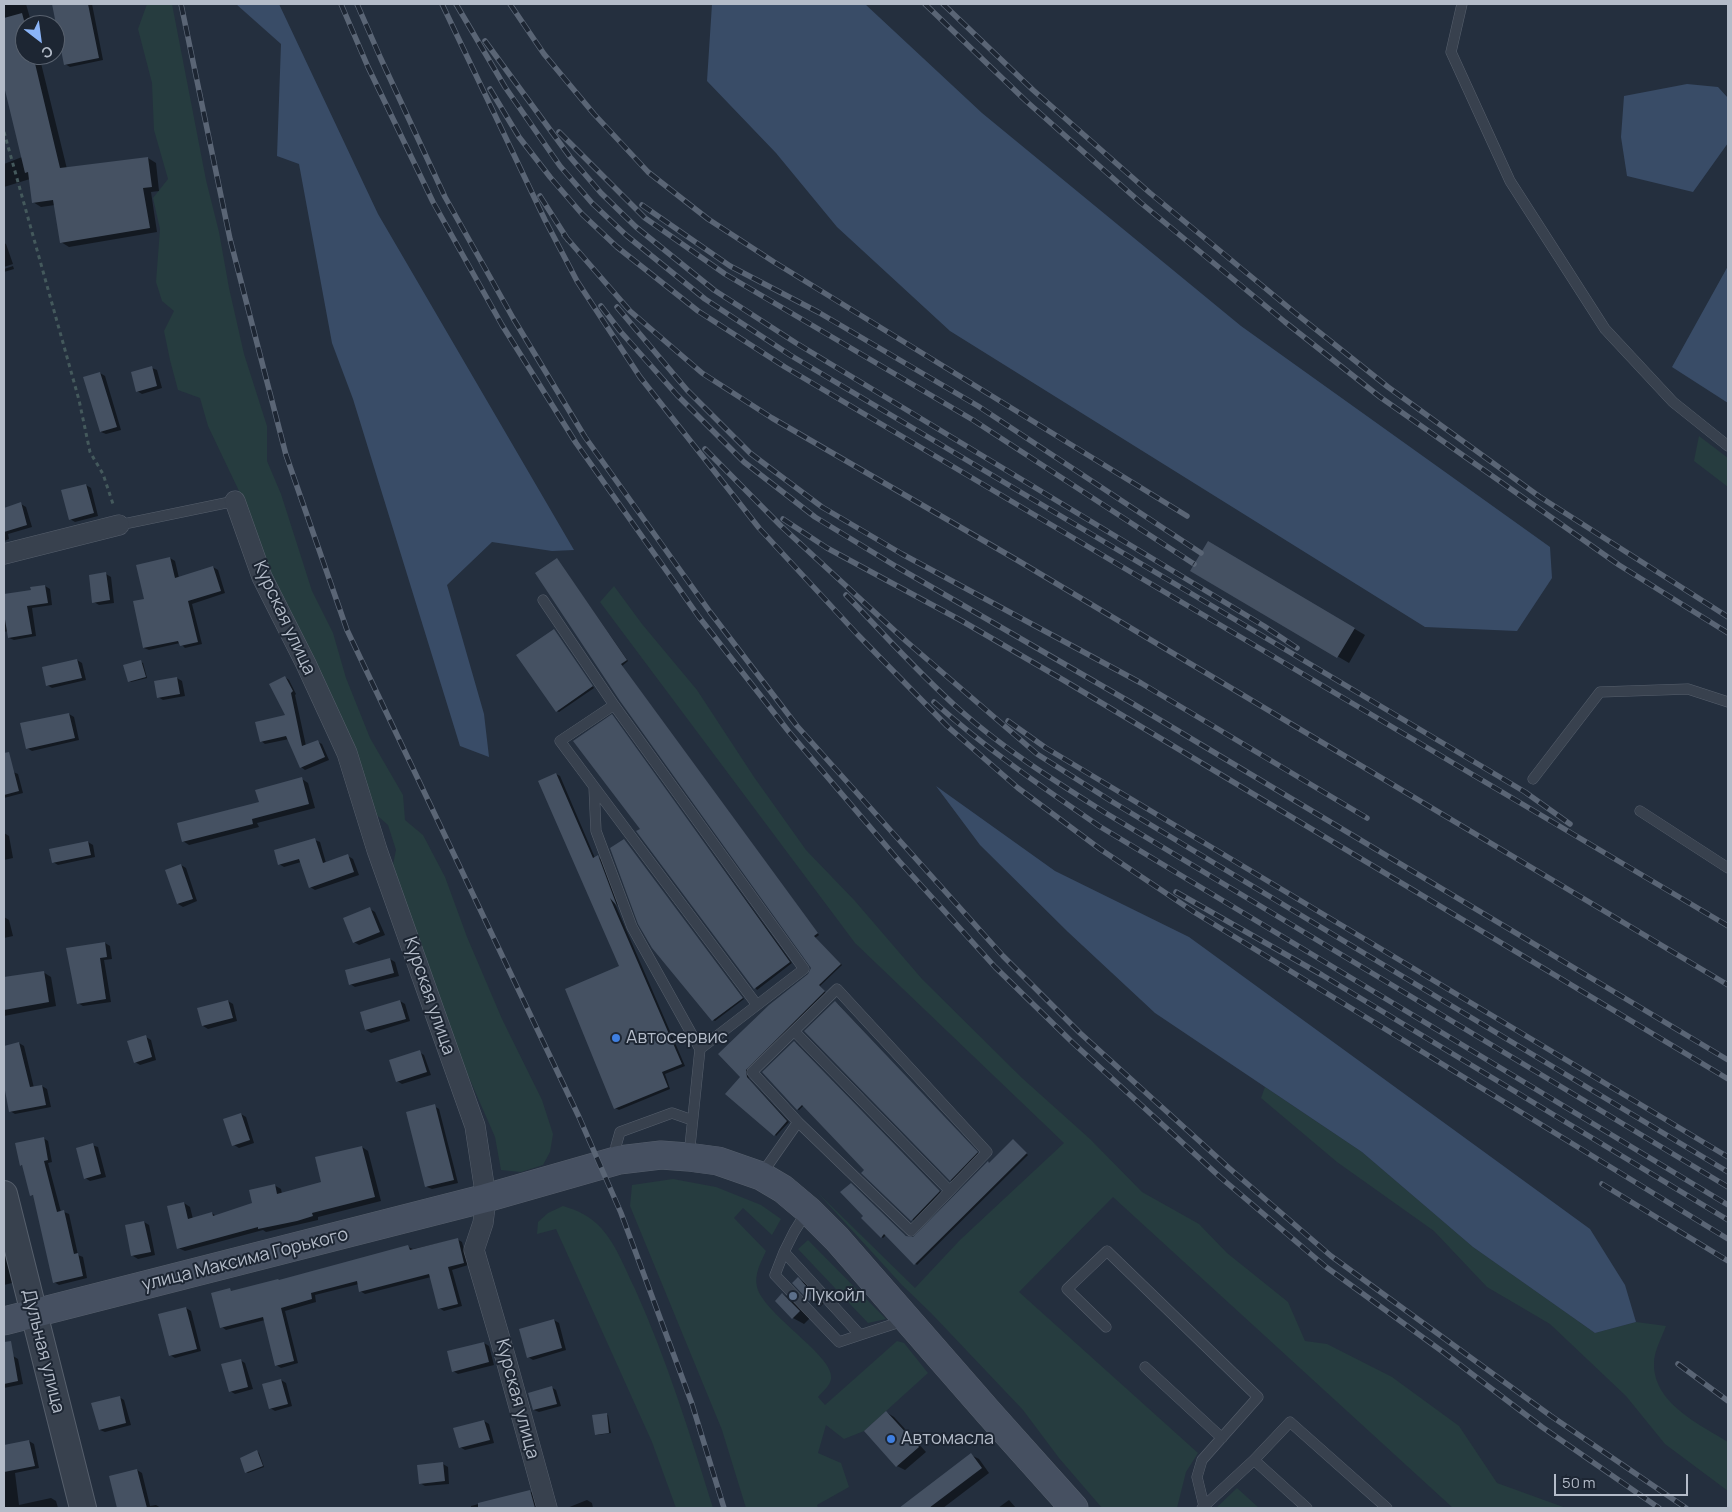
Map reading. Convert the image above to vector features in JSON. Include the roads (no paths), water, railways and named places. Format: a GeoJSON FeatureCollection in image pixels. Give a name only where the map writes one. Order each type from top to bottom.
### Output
{"type":"FeatureCollection","features":[{"type":"Feature","properties":{"kind":"main road","name":"улица Максима Горького"},"geometry":{"type":"LineString","coordinates":[[4,1321],[486,1198],[619,1160],[661,1155],[718,1161],[761,1176],[783,1190],[808,1210],[837,1239],[1074,1508]]}},
{"type":"Feature","properties":{"kind":"street","name":"Курская улица"},"geometry":{"type":"LineString","coordinates":[[235,501],[262,577],[306,664],[347,753],[377,850],[475,1126],[486,1198],[483,1223],[474,1250],[546,1508]]}},
{"type":"Feature","properties":{"kind":"street"},"geometry":{"type":"LineString","coordinates":[[4,554],[119,525]]}},
{"type":"Feature","properties":{"kind":"street","name":"Дульная улица"},"geometry":{"type":"LineString","coordinates":[[4,1194],[82,1508]]}},
{"type":"Feature","properties":{"kind":"lane"},"geometry":{"type":"LineString","coordinates":[[1462,4],[1451,52],[1510,181],[1605,329],[1673,402],[1728,446]]}},
{"type":"Feature","properties":{"kind":"lane"},"geometry":{"type":"LineString","coordinates":[[119,525],[235,501]]}},
{"type":"Feature","properties":{"kind":"lane"},"geometry":{"type":"LineString","coordinates":[[542,600],[614,705],[804,969],[700,1049]]}},
{"type":"Feature","properties":{"kind":"lane"},"geometry":{"type":"LineString","coordinates":[[1533,779],[1600,692],[1688,689],[1728,702]]}},
{"type":"Feature","properties":{"kind":"lane"},"geometry":{"type":"LineString","coordinates":[[614,705],[560,742],[757,1005]]}},
{"type":"Feature","properties":{"kind":"lane"},"geometry":{"type":"LineString","coordinates":[[594,786],[596,831],[632,927],[700,1049],[688,1157]]}},
{"type":"Feature","properties":{"kind":"lane"},"geometry":{"type":"LineString","coordinates":[[1640,811],[1728,868]]}},
{"type":"Feature","properties":{"kind":"lane"},"geometry":{"type":"LineString","coordinates":[[837,989],[987,1152],[911,1231],[798,1122],[752,1072],[794,1031],[837,989]]}},
{"type":"Feature","properties":{"kind":"lane"},"geometry":{"type":"LineString","coordinates":[[794,1031],[949,1190]]}},
{"type":"Feature","properties":{"kind":"lane"},"geometry":{"type":"LineString","coordinates":[[619,1160],[616,1146],[620,1132],[672,1113],[692,1120]]}},
{"type":"Feature","properties":{"kind":"lane"},"geometry":{"type":"LineString","coordinates":[[761,1176],[798,1122]]}},
{"type":"Feature","properties":{"kind":"lane"},"geometry":{"type":"LineString","coordinates":[[808,1210],[794,1232],[775,1275],[839,1342],[907,1320]]}},
{"type":"Feature","properties":{"kind":"lane"},"geometry":{"type":"LineString","coordinates":[[784,1252],[860,1335]]}},
{"type":"Feature","properties":{"kind":"lane"},"geometry":{"type":"LineString","coordinates":[[1106,1327],[1067,1289],[1107,1252],[1258,1397],[1202,1460],[1197,1477],[1203,1507]]}},
{"type":"Feature","properties":{"kind":"lane"},"geometry":{"type":"LineString","coordinates":[[1145,1367],[1222,1438]]}},
{"type":"Feature","properties":{"kind":"lane"},"geometry":{"type":"LineString","coordinates":[[1203,1507],[1254,1460],[1290,1422],[1387,1508]]}},
{"type":"Feature","properties":{"kind":"lane"},"geometry":{"type":"LineString","coordinates":[[1254,1460],[1307,1508]]}},
{"type":"Feature","properties":{"kind":"water"},"geometry":{"type":"Polygon","coordinates":[[[236,4],[279,4],[378,214],[574,550],[552,551],[492,542],[447,585],[484,714],[489,757],[460,746],[353,399],[332,343],[299,164],[277,156],[281,44],[236,4]]]}},
{"type":"Feature","properties":{"kind":"water"},"geometry":{"type":"Polygon","coordinates":[[[712,4],[865,4],[982,113],[1241,326],[1550,547],[1552,578],[1517,631],[1425,627],[950,331],[837,227],[776,153],[707,81],[712,4]]]}},
{"type":"Feature","properties":{"kind":"water"},"geometry":{"type":"Polygon","coordinates":[[[1687,84],[1718,87],[1728,98],[1728,143],[1693,192],[1627,176],[1621,137],[1624,96],[1687,84]]]}},
{"type":"Feature","properties":{"kind":"water"},"geometry":{"type":"Polygon","coordinates":[[[1728,266],[1728,403],[1672,367],[1728,266]]]}},
{"type":"Feature","properties":{"kind":"water"},"geometry":{"type":"Polygon","coordinates":[[[936,786],[1055,871],[1189,937],[1590,1229],[1625,1285],[1636,1322],[1595,1333],[1473,1247],[1362,1152],[1155,1013],[1068,932],[980,845],[936,786]]]}},
{"type":"Feature","properties":{"kind":"railway"},"geometry":{"type":"LineString","coordinates":[[181,4],[230,239],[286,455],[347,630],[579,1117],[621,1213],[692,1404],[724,1508]]}},
{"type":"Feature","properties":{"kind":"railway"},"geometry":{"type":"LineString","coordinates":[[341,4],[368,67],[433,202],[502,325],[576,443],[699,617],[789,732],[899,861],[995,967],[1072,1042],[1220,1177],[1326,1267],[1542,1427],[1659,1508]]}},
{"type":"Feature","properties":{"kind":"railway"},"geometry":{"type":"LineString","coordinates":[[357,4],[445,197],[513,318],[585,437],[710,612],[797,726],[1003,956],[1080,1033],[1229,1168],[1331,1256],[1551,1416],[1686,1508]]}},
{"type":"Feature","properties":{"kind":"railway"},"geometry":{"type":"LineString","coordinates":[[442,4],[545,220],[577,281],[640,377],[759,528],[857,634],[947,726],[1018,788],[1100,849],[1194,912],[1728,1239]]}},
{"type":"Feature","properties":{"kind":"railway"},"geometry":{"type":"LineString","coordinates":[[456,4],[505,87],[560,166],[592,203],[627,236],[705,299],[790,355],[1525,792],[1570,824]]}},
{"type":"Feature","properties":{"kind":"railway"},"geometry":{"type":"LineString","coordinates":[[510,4],[544,54],[594,114],[648,172],[708,219],[774,262],[1187,516]]}},
{"type":"Feature","properties":{"kind":"railway"},"geometry":{"type":"LineString","coordinates":[[925,4],[1026,101],[1141,203],[1285,322],[1380,397],[1619,565],[1728,633]]}},
{"type":"Feature","properties":{"kind":"railway"},"geometry":{"type":"LineString","coordinates":[[943,4],[1033,90],[1150,193],[1388,387],[1540,497],[1728,617]]}},
{"type":"Feature","properties":{"kind":"railway"},"geometry":{"type":"LineString","coordinates":[[485,41],[570,157],[601,193],[636,227],[714,290],[796,343],[1264,626],[1297,648]]}},
{"type":"Feature","properties":{"kind":"railway"},"geometry":{"type":"LineString","coordinates":[[490,89],[519,137],[582,214],[617,247],[698,311],[785,367],[1728,926]]}},
{"type":"Feature","properties":{"kind":"railway"},"geometry":{"type":"LineString","coordinates":[[559,132],[645,218],[725,274],[973,420],[1194,564]]}},
{"type":"Feature","properties":{"kind":"railway"},"geometry":{"type":"LineString","coordinates":[[540,196],[568,240]]}},
{"type":"Feature","properties":{"kind":"railway"},"geometry":{"type":"LineString","coordinates":[[642,205],[730,266],[818,312],[978,406],[1201,553]]}},
{"type":"Feature","properties":{"kind":"railway"},"geometry":{"type":"LineString","coordinates":[[564,235],[630,311],[702,373],[772,418],[1017,560],[1728,985]]}},
{"type":"Feature","properties":{"kind":"railway"},"geometry":{"type":"LineString","coordinates":[[601,306],[620,331],[677,395],[744,462],[815,517],[897,567],[1130,702],[1728,1060]]}},
{"type":"Feature","properties":{"kind":"railway"},"geometry":{"type":"LineString","coordinates":[[617,307],[687,390],[750,453],[822,507],[902,554],[1141,683],[1367,818]]}},
{"type":"Feature","properties":{"kind":"railway"},"geometry":{"type":"LineString","coordinates":[[705,449],[781,526],[907,642],[1037,754],[1111,801],[1728,1172]]}},
{"type":"Feature","properties":{"kind":"railway"},"geometry":{"type":"LineString","coordinates":[[783,519],[827,548],[962,621],[1065,681],[1728,1079]]}},
{"type":"Feature","properties":{"kind":"railway"},"geometry":{"type":"LineString","coordinates":[[846,595],[946,697],[995,739],[1067,789],[1728,1187]]}},
{"type":"Feature","properties":{"kind":"railway"},"geometry":{"type":"LineString","coordinates":[[934,702],[953,719],[1035,782],[1099,826],[1728,1205]]}},
{"type":"Feature","properties":{"kind":"railway"},"geometry":{"type":"LineString","coordinates":[[1008,721],[1046,748],[1728,1157]]}},
{"type":"Feature","properties":{"kind":"railway"},"geometry":{"type":"LineString","coordinates":[[1176,892],[1322,975],[1728,1220]]}},
{"type":"Feature","properties":{"kind":"railway"},"geometry":{"type":"LineString","coordinates":[[1602,1184],[1728,1261]]}},
{"type":"Feature","properties":{"kind":"railway"},"geometry":{"type":"LineString","coordinates":[[1678,1364],[1728,1401]]}},
{"type":"Feature","properties":{"kind":"place","name":"Автосервис"},"geometry":{"type":"Point","coordinates":[616,1038]}},
{"type":"Feature","properties":{"kind":"place","name":"Лукойл"},"geometry":{"type":"Point","coordinates":[793,1296]}},
{"type":"Feature","properties":{"kind":"place","name":"Автомасла"},"geometry":{"type":"Point","coordinates":[891,1439]}}]}
